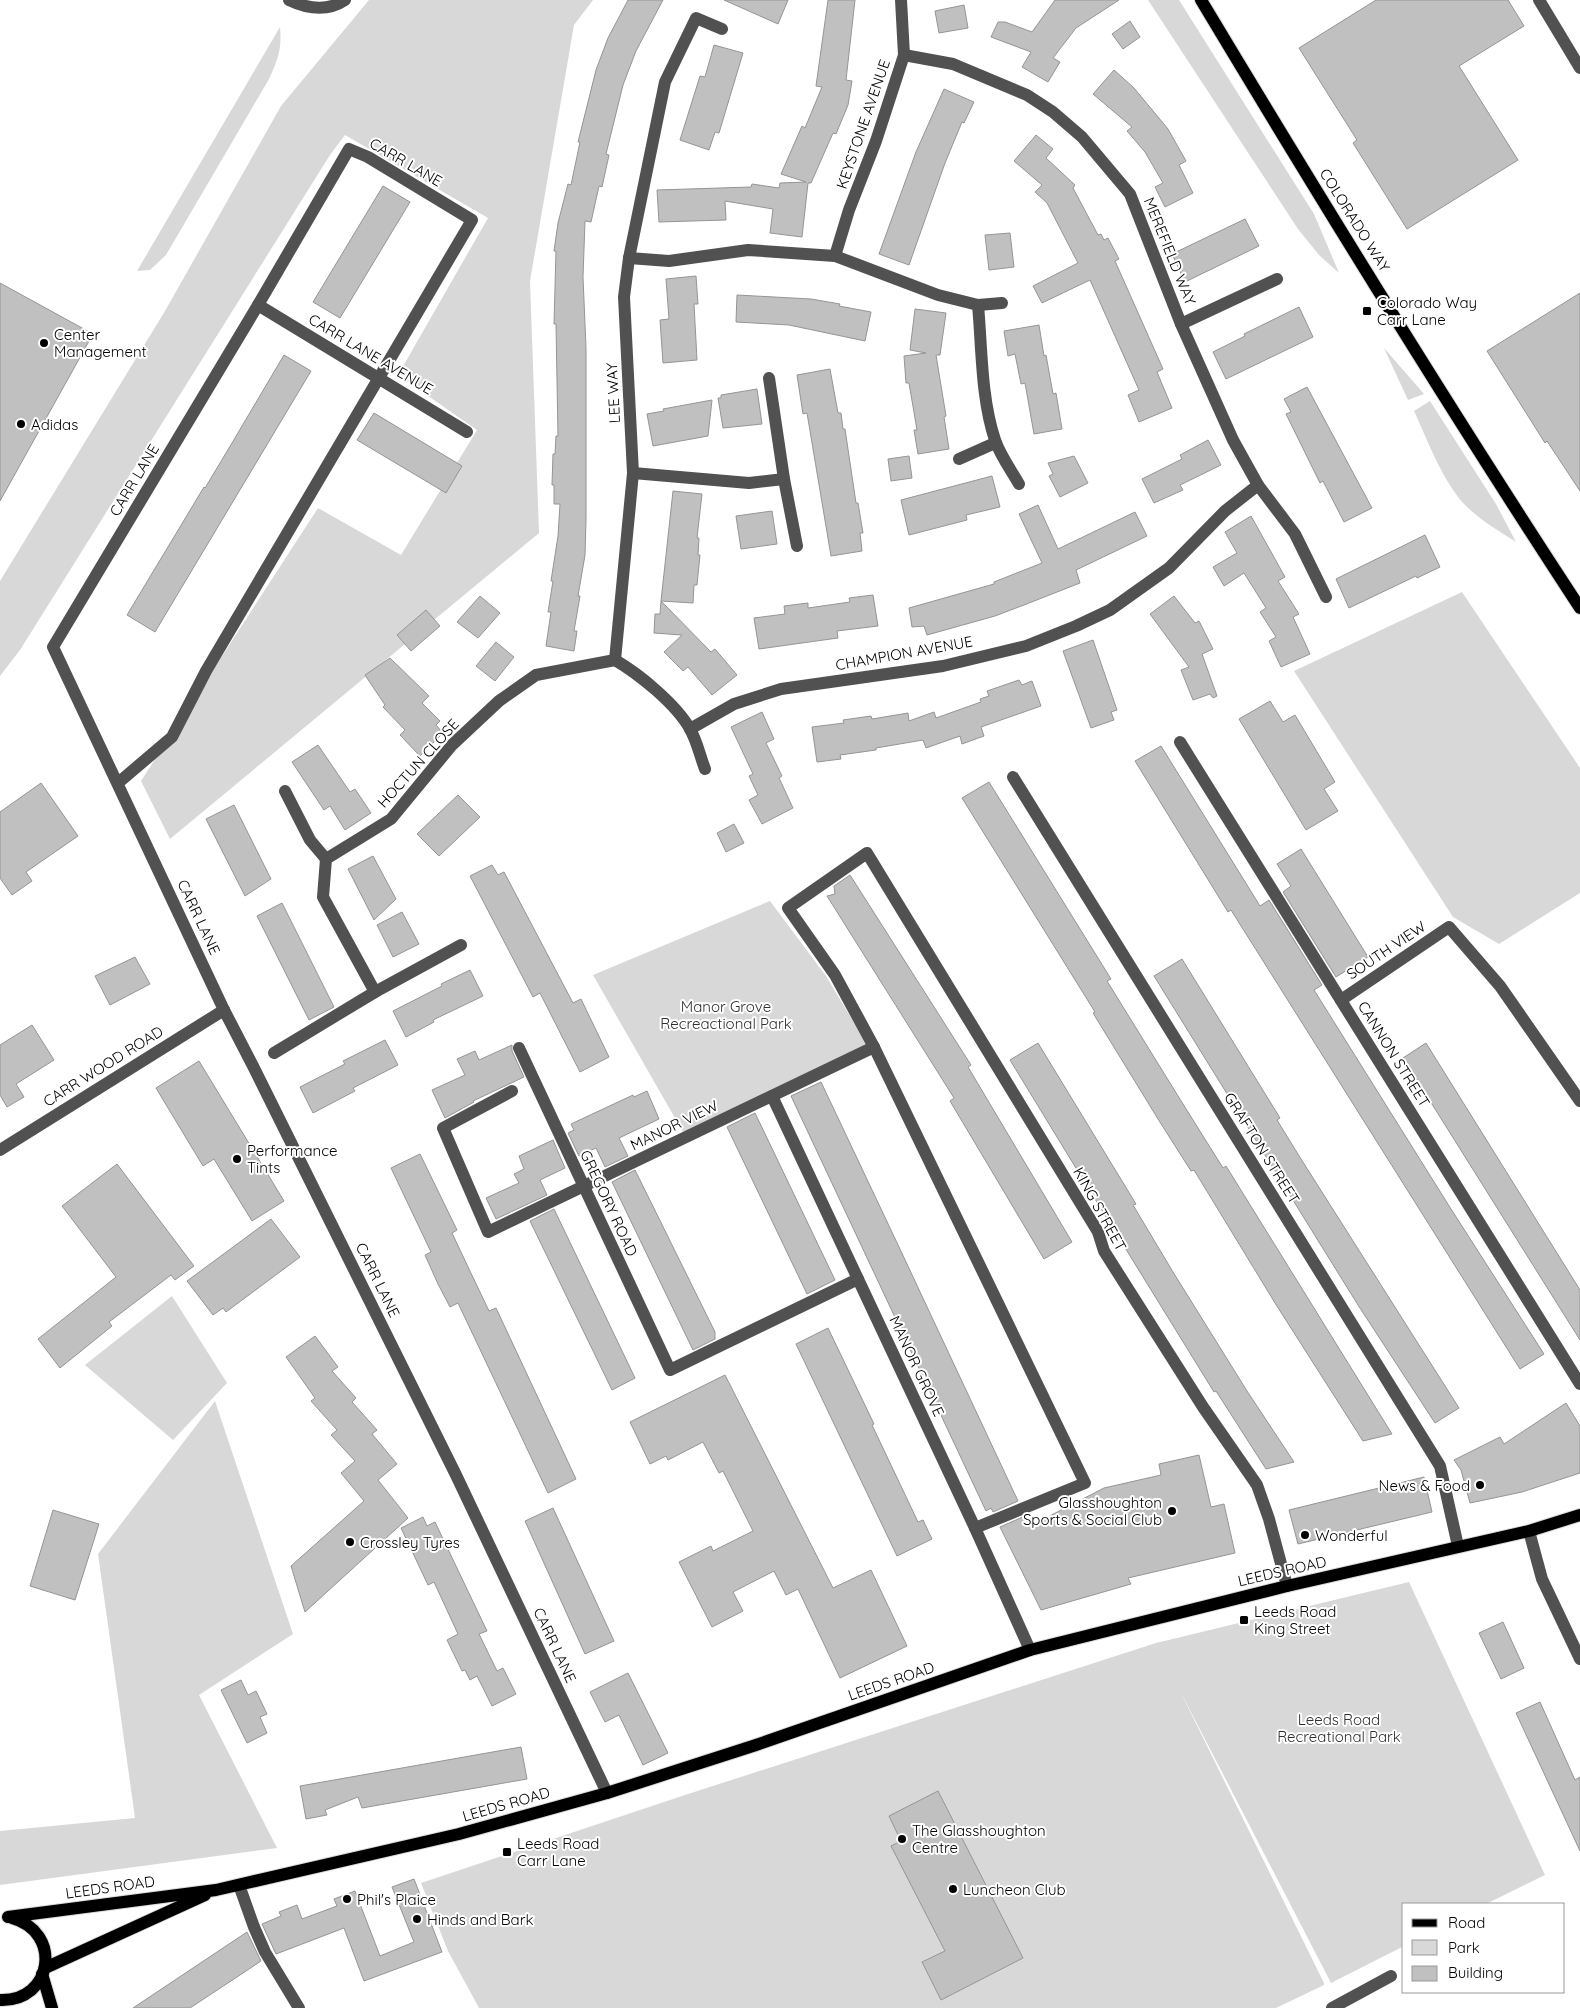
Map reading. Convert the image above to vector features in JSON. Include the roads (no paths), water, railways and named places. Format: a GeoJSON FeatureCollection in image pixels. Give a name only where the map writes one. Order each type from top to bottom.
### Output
{"type":"FeatureCollection","features":[{"type":"Feature","properties":{"kind":"main road","name":"COLORADO WAY"},"geometry":{"type":"LineString","coordinates":[[1201,0],[1305,172],[1525,524],[1580,608]]}},
{"type":"Feature","properties":{"kind":"main road","name":"LEEDS ROAD"},"geometry":{"type":"LineString","coordinates":[[4,1917],[216,1890],[459,1834],[607,1793],[756,1745],[1030,1650],[1287,1586],[1529,1531],[1580,1516]]}},
{"type":"Feature","properties":{"kind":"main road","name":"LEEDS ROAD"},"geometry":{"type":"LineString","coordinates":[[43,1971],[216,1890]]}},
{"type":"Feature","properties":{"kind":"main road"},"geometry":{"type":"LineString","coordinates":[[4,1917],[20,1920],[38,1934],[44,1950],[43,1971],[52,2008]]}},
{"type":"Feature","properties":{"kind":"main road"},"geometry":{"type":"LineString","coordinates":[[0,2001],[9,2001],[22,1997],[32,1990],[43,1971]]}},
{"type":"Feature","properties":{"kind":"main road"},"geometry":{"type":"LineString","coordinates":[[0,2001],[9,2008]]}},
{"type":"Feature","properties":{"kind":"street"},"geometry":{"type":"LineString","coordinates":[[290,0],[313,8],[328,7],[345,0]]}},
{"type":"Feature","properties":{"kind":"street","name":"KEYSTONE AVENUE"},"geometry":{"type":"LineString","coordinates":[[835,256],[904,55],[901,0]]}},
{"type":"Feature","properties":{"kind":"street"},"geometry":{"type":"LineString","coordinates":[[1539,0],[1580,68]]}},
{"type":"Feature","properties":{"kind":"street","name":"LEE WAY"},"geometry":{"type":"LineString","coordinates":[[615,660],[633,473],[624,297],[629,258],[666,82],[696,18],[722,29]]}},
{"type":"Feature","properties":{"kind":"street","name":"MEREFIELD WAY"},"geometry":{"type":"LineString","coordinates":[[904,55],[953,64],[1027,95],[1053,112],[1082,137],[1130,194],[1181,324],[1233,440],[1258,485],[1295,534],[1326,597]]}},
{"type":"Feature","properties":{"kind":"street","name":"CARR LANE"},"geometry":{"type":"LineString","coordinates":[[118,783],[172,737],[206,672],[472,220],[368,157],[349,149],[53,647],[224,1010],[254,1066],[456,1475],[607,1793]]}},
{"type":"Feature","properties":{"kind":"street"},"geometry":{"type":"LineString","coordinates":[[629,258],[669,261],[748,250],[835,256],[938,295],[978,306],[1002,303]]}},
{"type":"Feature","properties":{"kind":"street","name":"MEREFIELD WAY"},"geometry":{"type":"LineString","coordinates":[[1181,324],[1277,279]]}},
{"type":"Feature","properties":{"kind":"street","name":"CARR LANE AVENUE"},"geometry":{"type":"LineString","coordinates":[[258,305],[467,432]]}},
{"type":"Feature","properties":{"kind":"street"},"geometry":{"type":"LineString","coordinates":[[978,306],[990,424],[995,443],[1019,484]]}},
{"type":"Feature","properties":{"kind":"street"},"geometry":{"type":"LineString","coordinates":[[769,378],[784,479],[797,546]]}},
{"type":"Feature","properties":{"kind":"street"},"geometry":{"type":"LineString","coordinates":[[959,459],[995,443]]}},
{"type":"Feature","properties":{"kind":"street"},"geometry":{"type":"LineString","coordinates":[[633,473],[750,483],[784,479]]}},
{"type":"Feature","properties":{"kind":"street","name":"CHAMPION AVENUE"},"geometry":{"type":"LineString","coordinates":[[690,729],[734,704],[781,689],[943,666],[1026,646],[1076,626],[1110,610],[1169,568],[1225,512],[1258,485]]}},
{"type":"Feature","properties":{"kind":"street"},"geometry":{"type":"LineString","coordinates":[[615,660],[637,673],[675,710],[690,729],[705,769]]}},
{"type":"Feature","properties":{"kind":"street","name":"HOCTUN CLOSE"},"geometry":{"type":"LineString","coordinates":[[326,859],[391,819],[452,745],[499,702],[536,676],[615,660]]}},
{"type":"Feature","properties":{"kind":"street","name":"CANNON STREET"},"geometry":{"type":"LineString","coordinates":[[1180,742],[1580,1384]]}},
{"type":"Feature","properties":{"kind":"street","name":"GRAFTON STREET"},"geometry":{"type":"LineString","coordinates":[[1013,777],[1440,1466],[1458,1546]]}},
{"type":"Feature","properties":{"kind":"street"},"geometry":{"type":"LineString","coordinates":[[285,791],[310,840],[326,859],[323,897],[374,992]]}},
{"type":"Feature","properties":{"kind":"street","name":"KING STREET"},"geometry":{"type":"LineString","coordinates":[[874,1048],[835,975],[788,908],[867,853],[1098,1232],[1104,1251],[1203,1407],[1256,1485],[1270,1519],[1287,1586]]}},
{"type":"Feature","properties":{"kind":"street","name":"SOUTH VIEW"},"geometry":{"type":"LineString","coordinates":[[1341,1000],[1449,927],[1500,986],[1580,1101]]}},
{"type":"Feature","properties":{"kind":"street"},"geometry":{"type":"LineString","coordinates":[[274,1053],[374,992],[461,945]]}},
{"type":"Feature","properties":{"kind":"street","name":"CARR WOOD ROAD"},"geometry":{"type":"LineString","coordinates":[[0,1150],[224,1010]]}},
{"type":"Feature","properties":{"kind":"street","name":"GREGORY ROAD"},"geometry":{"type":"LineString","coordinates":[[519,1048],[670,1370],[858,1279]]}},
{"type":"Feature","properties":{"kind":"street"},"geometry":{"type":"LineString","coordinates":[[874,1048],[1085,1483],[975,1528]]}},
{"type":"Feature","properties":{"kind":"street","name":"MANOR VIEW"},"geometry":{"type":"LineString","coordinates":[[512,1091],[443,1128],[488,1232],[874,1048]]}},
{"type":"Feature","properties":{"kind":"street","name":"MANOR GROVE"},"geometry":{"type":"LineString","coordinates":[[772,1096],[975,1528],[1030,1650]]}},
{"type":"Feature","properties":{"kind":"street"},"geometry":{"type":"LineString","coordinates":[[1529,1531],[1542,1579],[1580,1659]]}},
{"type":"Feature","properties":{"kind":"street"},"geometry":{"type":"LineString","coordinates":[[239,1885],[265,1952],[299,2008]]}},
{"type":"Feature","properties":{"kind":"street"},"geometry":{"type":"LineString","coordinates":[[1332,2008],[1391,1976]]}},
{"type":"Feature","properties":{"kind":"place","name":"Colorado Way Carr Lane"},"geometry":{"type":"Point","coordinates":[1367,311]}},
{"type":"Feature","properties":{"kind":"place","name":"Center Management"},"geometry":{"type":"Point","coordinates":[44,343]}},
{"type":"Feature","properties":{"kind":"place","name":"Adidas"},"geometry":{"type":"Point","coordinates":[21,424]}},
{"type":"Feature","properties":{"kind":"place","name":"Performance Tints"},"geometry":{"type":"Point","coordinates":[237,1159]}},
{"type":"Feature","properties":{"kind":"place","name":"News & Food"},"geometry":{"type":"Point","coordinates":[1480,1485]}},
{"type":"Feature","properties":{"kind":"place","name":"Glasshoughton Sports & Social Club"},"geometry":{"type":"Point","coordinates":[1172,1511]}},
{"type":"Feature","properties":{"kind":"place","name":"Wonderful"},"geometry":{"type":"Point","coordinates":[1305,1535]}},
{"type":"Feature","properties":{"kind":"place","name":"Crossley Tyres"},"geometry":{"type":"Point","coordinates":[350,1542]}},
{"type":"Feature","properties":{"kind":"place","name":"Leeds Road King Street"},"geometry":{"type":"Point","coordinates":[1244,1620]}},
{"type":"Feature","properties":{"kind":"place","name":"The Glasshoughton Centre"},"geometry":{"type":"Point","coordinates":[902,1839]}},
{"type":"Feature","properties":{"kind":"place","name":"Leeds Road Carr Lane"},"geometry":{"type":"Point","coordinates":[507,1852]}},
{"type":"Feature","properties":{"kind":"place","name":"Luncheon Club"},"geometry":{"type":"Point","coordinates":[953,1889]}},
{"type":"Feature","properties":{"kind":"place","name":"Phil's Plaice"},"geometry":{"type":"Point","coordinates":[347,1899]}},
{"type":"Feature","properties":{"kind":"place","name":"Hinds and Bark"},"geometry":{"type":"Point","coordinates":[417,1919]}},
{"type":"Feature","properties":{"kind":"park label","name":"Manor Grove Recreactional Park"},"geometry":{"type":"Point","coordinates":[726,1014]}},
{"type":"Feature","properties":{"kind":"park label","name":"Leeds Road Recreational Park"},"geometry":{"type":"Point","coordinates":[1339,1728]}}]}
